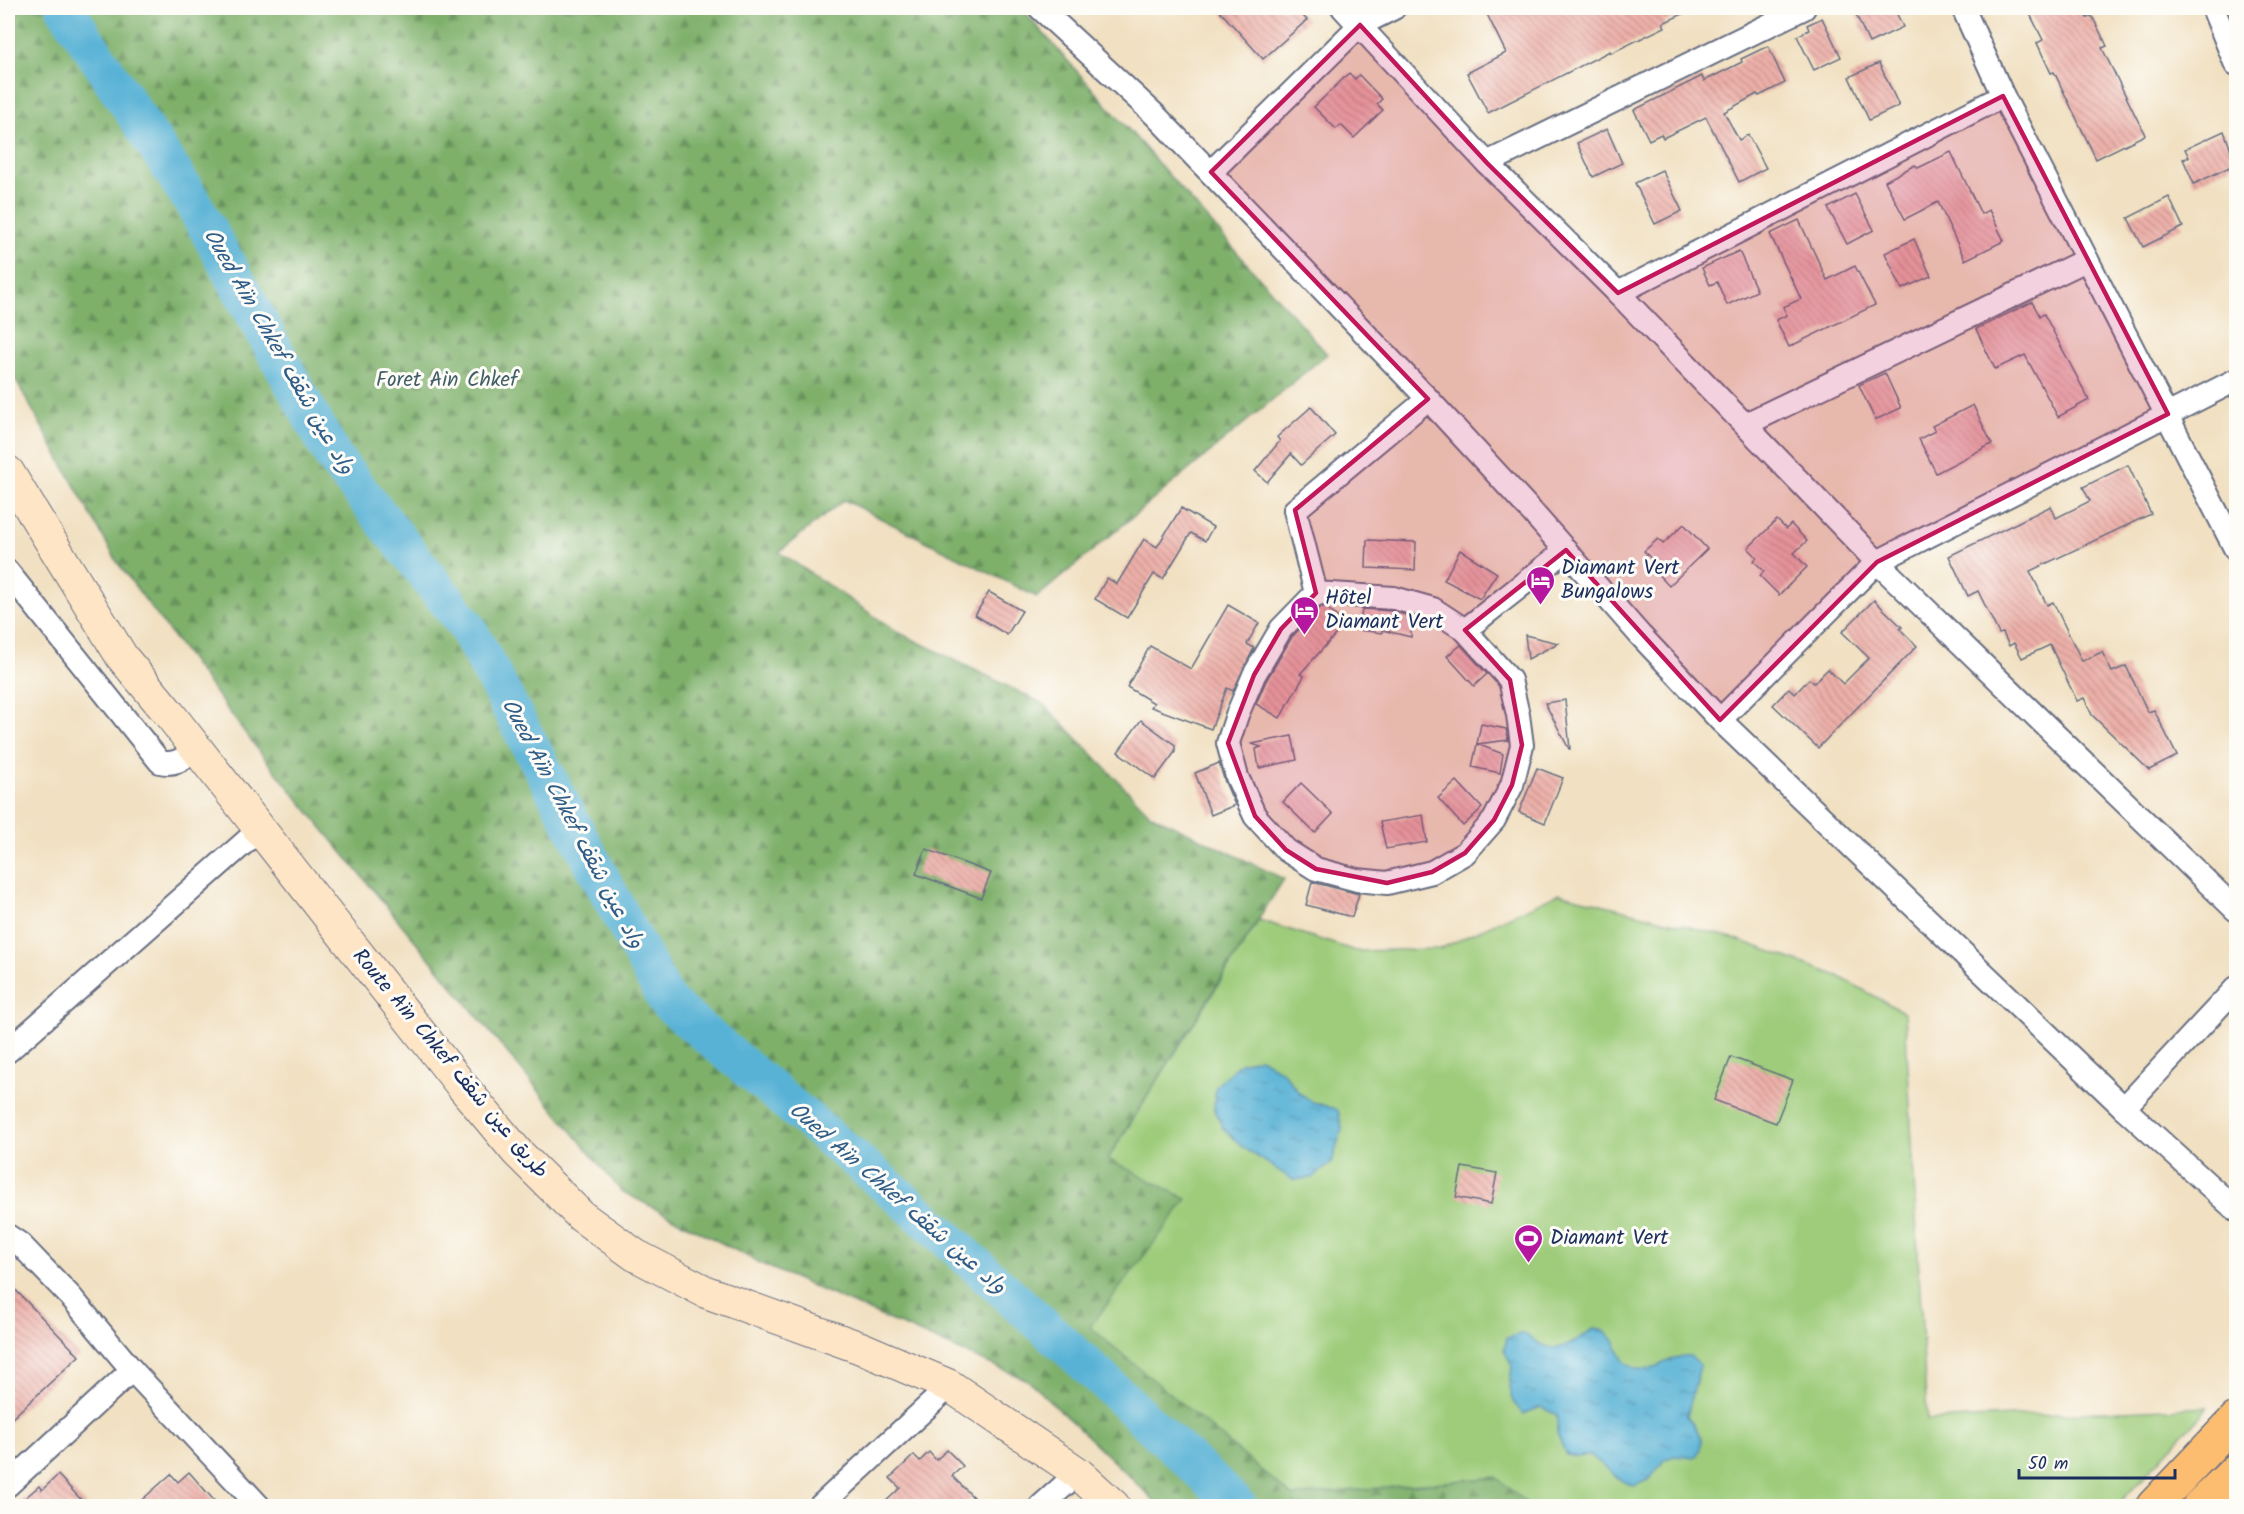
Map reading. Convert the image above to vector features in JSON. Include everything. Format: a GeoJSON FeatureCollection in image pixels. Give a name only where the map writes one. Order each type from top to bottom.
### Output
{"type":"FeatureCollection","features":[{"type":"Feature","properties":{"kind":"highway"},"geometry":{"type":"LineString","coordinates":[[2153,1506],[2236,1419]]}},
{"type":"Feature","properties":{"kind":"highway"},"geometry":{"type":"LineString","coordinates":[[2199,1506],[2236,1470]]}},
{"type":"Feature","properties":{"kind":"street"},"geometry":{"type":"LineString","coordinates":[[1041,8],[1155,115],[1428,399],[1719,720],[2124,1108],[2233,1201]]}},
{"type":"Feature","properties":{"kind":"street"},"geometry":{"type":"LineString","coordinates":[[1343,8],[1487,163],[1746,424],[1877,562],[2236,910]]}},
{"type":"Feature","properties":{"kind":"street"},"geometry":{"type":"LineString","coordinates":[[1211,172],[1360,25],[1394,8]]}},
{"type":"Feature","properties":{"kind":"street"},"geometry":{"type":"LineString","coordinates":[[1487,163],[1804,8]]}},
{"type":"Feature","properties":{"kind":"street"},"geometry":{"type":"LineString","coordinates":[[1964,8],[2003,96],[2236,550]]}},
{"type":"Feature","properties":{"kind":"street"},"geometry":{"type":"LineString","coordinates":[[2213,8],[2236,65]]}},
{"type":"Feature","properties":{"kind":"street"},"geometry":{"type":"LineString","coordinates":[[1617,293],[2003,96]]}},
{"type":"Feature","properties":{"kind":"street"},"geometry":{"type":"LineString","coordinates":[[1746,424],[2086,260]]}},
{"type":"Feature","properties":{"kind":"street"},"geometry":{"type":"LineString","coordinates":[[1719,720],[1877,562],[2236,380]]}},
{"type":"Feature","properties":{"kind":"street"},"geometry":{"type":"LineString","coordinates":[[1316,593],[1295,510],[1428,399]]}},
{"type":"Feature","properties":{"kind":"street","name":"Route Aïn Chkef طريق عين شقف"},"geometry":{"type":"LineString","coordinates":[[8,472],[122,657],[469,1094],[517,1152],[581,1216],[635,1255],[706,1292],[861,1348],[950,1386],[1078,1473],[1114,1506]]}},
{"type":"Feature","properties":{"kind":"street"},"geometry":{"type":"LineString","coordinates":[[1465,630],[1566,550]]}},
{"type":"Feature","properties":{"kind":"street"},"geometry":{"type":"LineString","coordinates":[[8,572],[160,762],[169,764],[196,750]]}},
{"type":"Feature","properties":{"kind":"street"},"geometry":{"type":"LineString","coordinates":[[1316,593],[1394,598],[1433,609],[1465,630],[1510,680],[1522,745],[1512,785],[1494,820],[1465,853],[1432,872],[1387,883],[1357,880],[1316,869],[1286,849],[1255,816],[1237,777],[1228,743],[1254,675],[1281,629],[1316,593]]}},
{"type":"Feature","properties":{"kind":"street"},"geometry":{"type":"LineString","coordinates":[[8,1051],[260,829]]}},
{"type":"Feature","properties":{"kind":"street"},"geometry":{"type":"LineString","coordinates":[[2124,1108],[2236,988]]}},
{"type":"Feature","properties":{"kind":"street"},"geometry":{"type":"LineString","coordinates":[[8,1236],[20,1244],[71,1297],[132,1370],[259,1506]]}},
{"type":"Feature","properties":{"kind":"street"},"geometry":{"type":"LineString","coordinates":[[8,1485],[132,1370]]}},
{"type":"Feature","properties":{"kind":"street"},"geometry":{"type":"LineString","coordinates":[[820,1506],[950,1386]]}},
{"type":"Feature","properties":{"kind":"street"},"geometry":{"type":"LineString","coordinates":[[1041,1506],[1078,1473]]}},
{"type":"Feature","properties":{"kind":"highlighted area"},"geometry":{"type":"Polygon","coordinates":[[[1360,25],[1487,163],[1618,293],[2003,96],[2168,414],[1877,562],[1720,720],[1566,550],[1465,630],[1510,680],[1522,745],[1512,785],[1494,820],[1465,853],[1432,872],[1387,883],[1316,869],[1286,850],[1255,816],[1228,743],[1254,675],[1281,629],[1316,593],[1295,510],[1428,399],[1211,172],[1360,25]]]}},
{"type":"Feature","properties":{"kind":"green space","name":"Foret Ain Chkef"},"geometry":{"type":"Polygon","coordinates":[[[8,8],[1021,8],[1327,354],[1037,597],[844,500],[779,552],[898,632],[1044,704],[1150,814],[1284,879],[1108,1158],[1187,1199],[1091,1327],[1292,1496],[1497,1477],[1530,1506],[1160,1506],[1029,1381],[764,1265],[621,1191],[258,750],[117,562],[8,366],[8,8]]]}},
{"type":"Feature","properties":{"kind":"green space","name":"Diamant Vert"},"geometry":{"type":"Polygon","coordinates":[[[1559,893],[1736,939],[1838,976],[1905,1013],[1927,1420],[2208,1407],[2117,1506],[1530,1506],[1496,1477],[1292,1496],[1090,1327],[1187,1199],[1108,1159],[1259,920],[1356,951],[1440,949],[1559,893]]]}},
{"type":"Feature","properties":{"kind":"water"},"geometry":{"type":"Polygon","coordinates":[[[1260,1058],[1283,1072],[1299,1093],[1313,1102],[1338,1110],[1342,1129],[1332,1162],[1312,1178],[1293,1180],[1244,1148],[1223,1128],[1214,1108],[1216,1086],[1240,1063],[1260,1058]]]}},
{"type":"Feature","properties":{"kind":"water"},"geometry":{"type":"Polygon","coordinates":[[[1594,1329],[1605,1331],[1614,1341],[1623,1360],[1634,1368],[1650,1369],[1682,1356],[1690,1356],[1700,1366],[1687,1416],[1701,1441],[1695,1458],[1674,1456],[1664,1460],[1650,1479],[1634,1486],[1616,1476],[1590,1455],[1577,1457],[1566,1455],[1557,1433],[1557,1415],[1541,1407],[1523,1414],[1513,1402],[1509,1388],[1512,1367],[1504,1350],[1507,1338],[1524,1333],[1544,1346],[1559,1348],[1594,1329]]]}},
{"type":"Feature","properties":{"kind":"building"},"geometry":{"type":"Polygon","coordinates":[[[1217,8],[1295,8],[1307,20],[1263,59],[1217,8]]]}},
{"type":"Feature","properties":{"kind":"building"},"geometry":{"type":"Polygon","coordinates":[[[1484,8],[1696,8],[1663,23],[1665,27],[1611,53],[1610,51],[1488,113],[1467,73],[1506,53],[1484,8]]]}},
{"type":"Feature","properties":{"kind":"building"},"geometry":{"type":"Polygon","coordinates":[[[1853,8],[1894,8],[1903,27],[1869,43],[1853,8]]]}},
{"type":"Feature","properties":{"kind":"building"},"geometry":{"type":"Polygon","coordinates":[[[2027,8],[2082,8],[2087,18],[2092,16],[2107,46],[2102,48],[2145,135],[2096,159],[2054,72],[2051,73],[2037,43],[2043,40],[2027,8]]]}},
{"type":"Feature","properties":{"kind":"building"},"geometry":{"type":"Polygon","coordinates":[[[1822,18],[1841,57],[1814,70],[1797,36],[1809,30],[1807,25],[1822,18]]]}},
{"type":"Feature","properties":{"kind":"building"},"geometry":{"type":"Polygon","coordinates":[[[1768,46],[1785,83],[1759,96],[1757,94],[1724,112],[1739,140],[1748,135],[1766,168],[1739,182],[1706,117],[1663,138],[1661,134],[1649,140],[1634,110],[1702,76],[1704,81],[1768,46]]]}},
{"type":"Feature","properties":{"kind":"building"},"geometry":{"type":"Polygon","coordinates":[[[1879,63],[1899,106],[1869,120],[1849,77],[1879,63]]]}},
{"type":"Feature","properties":{"kind":"building"},"geometry":{"type":"Polygon","coordinates":[[[1349,73],[1355,79],[1359,75],[1382,99],[1377,104],[1383,110],[1354,138],[1341,125],[1336,129],[1314,107],[1349,73]]]}},
{"type":"Feature","properties":{"kind":"building"},"geometry":{"type":"Polygon","coordinates":[[[1607,129],[1622,163],[1593,177],[1577,143],[1607,129]]]}},
{"type":"Feature","properties":{"kind":"building"},"geometry":{"type":"Polygon","coordinates":[[[2224,131],[2236,164],[2194,184],[2183,159],[2189,157],[2185,149],[2224,131]]]}},
{"type":"Feature","properties":{"kind":"building"},"geometry":{"type":"Polygon","coordinates":[[[1951,152],[1981,214],[1989,210],[2004,241],[1965,260],[1938,202],[1905,219],[1885,181],[1915,165],[1918,168],[1951,152]]]}},
{"type":"Feature","properties":{"kind":"building"},"geometry":{"type":"Polygon","coordinates":[[[1662,170],[1682,211],[1655,224],[1635,183],[1662,170]]]}},
{"type":"Feature","properties":{"kind":"building"},"geometry":{"type":"Polygon","coordinates":[[[1855,194],[1874,230],[1847,244],[1828,208],[1855,194]]]}},
{"type":"Feature","properties":{"kind":"building"},"geometry":{"type":"Polygon","coordinates":[[[2169,197],[2183,227],[2143,247],[2128,218],[2169,197]]]}},
{"type":"Feature","properties":{"kind":"building"},"geometry":{"type":"Polygon","coordinates":[[[1799,220],[1827,280],[1855,266],[1875,305],[1789,347],[1776,320],[1787,315],[1783,307],[1801,299],[1770,234],[1799,220]]]}},
{"type":"Feature","properties":{"kind":"building"},"geometry":{"type":"Polygon","coordinates":[[[1914,239],[1931,276],[1902,289],[1885,253],[1914,239]]]}},
{"type":"Feature","properties":{"kind":"building"},"geometry":{"type":"Polygon","coordinates":[[[1739,251],[1757,291],[1727,305],[1717,282],[1710,285],[1702,268],[1739,251]]]}},
{"type":"Feature","properties":{"kind":"building"},"geometry":{"type":"Polygon","coordinates":[[[2032,302],[2040,316],[2044,314],[2089,400],[2058,417],[2025,355],[1995,369],[1976,329],[2032,302]]]}},
{"type":"Feature","properties":{"kind":"building"},"geometry":{"type":"Polygon","coordinates":[[[1885,373],[1901,408],[1875,420],[1859,385],[1885,373]]]}},
{"type":"Feature","properties":{"kind":"building"},"geometry":{"type":"Polygon","coordinates":[[[1973,405],[1992,444],[1936,473],[1919,439],[1935,431],[1932,426],[1973,405]]]}},
{"type":"Feature","properties":{"kind":"building"},"geometry":{"type":"Polygon","coordinates":[[[1311,407],[1335,435],[1301,465],[1291,454],[1267,482],[1255,471],[1280,441],[1277,437],[1311,407]]]}},
{"type":"Feature","properties":{"kind":"building"},"geometry":{"type":"Polygon","coordinates":[[[2128,465],[2151,514],[2030,571],[2047,605],[2053,602],[2082,661],[2102,652],[2112,672],[2126,666],[2148,712],[2154,710],[2177,756],[2149,770],[2092,715],[2084,698],[2077,701],[2050,645],[2022,658],[2014,643],[2009,646],[2003,633],[1999,634],[1978,591],[1968,596],[1949,556],[2051,506],[2056,518],[2090,501],[2083,487],[2128,465]]]}},
{"type":"Feature","properties":{"kind":"building"},"geometry":{"type":"Polygon","coordinates":[[[1181,508],[1213,527],[1205,541],[1191,533],[1163,579],[1154,574],[1127,618],[1095,599],[1107,578],[1117,584],[1144,539],[1157,547],[1181,508]]]}},
{"type":"Feature","properties":{"kind":"building"},"geometry":{"type":"Polygon","coordinates":[[[1777,520],[1786,529],[1791,524],[1807,541],[1794,553],[1807,567],[1779,595],[1760,576],[1764,571],[1754,561],[1757,557],[1748,548],[1777,520]]]}},
{"type":"Feature","properties":{"kind":"building"},"geometry":{"type":"Polygon","coordinates":[[[1684,524],[1707,549],[1669,586],[1650,566],[1654,562],[1644,551],[1658,539],[1663,544],[1684,524]]]}},
{"type":"Feature","properties":{"kind":"building"},"geometry":{"type":"Polygon","coordinates":[[[1367,540],[1416,542],[1415,570],[1366,568],[1367,540]]]}},
{"type":"Feature","properties":{"kind":"building"},"geometry":{"type":"Polygon","coordinates":[[[1460,550],[1497,573],[1480,599],[1444,580],[1460,550]]]}},
{"type":"Feature","properties":{"kind":"building"},"geometry":{"type":"Polygon","coordinates":[[[989,592],[1022,611],[1007,635],[975,615],[989,592]]]}},
{"type":"Feature","properties":{"kind":"building"},"geometry":{"type":"Polygon","coordinates":[[[1874,600],[1902,627],[1900,629],[1917,646],[1818,748],[1773,705],[1789,688],[1795,694],[1809,679],[1814,683],[1828,669],[1843,684],[1869,658],[1842,632],[1874,600]]]}},
{"type":"Feature","properties":{"kind":"building"},"geometry":{"type":"Polygon","coordinates":[[[1228,605],[1259,623],[1247,644],[1254,648],[1233,691],[1227,688],[1211,729],[1151,707],[1154,703],[1127,687],[1150,646],[1191,669],[1228,605]]]}},
{"type":"Feature","properties":{"kind":"building"},"geometry":{"type":"Polygon","coordinates":[[[1321,607],[1326,607],[1345,624],[1300,674],[1304,676],[1280,718],[1256,704],[1266,681],[1292,637],[1321,607]]]}},
{"type":"Feature","properties":{"kind":"building"},"geometry":{"type":"Polygon","coordinates":[[[1362,609],[1392,611],[1412,617],[1411,637],[1382,630],[1382,633],[1359,630],[1362,609]]]}},
{"type":"Feature","properties":{"kind":"building"},"geometry":{"type":"Polygon","coordinates":[[[1525,635],[1558,643],[1528,659],[1525,635]]]}},
{"type":"Feature","properties":{"kind":"building"},"geometry":{"type":"Polygon","coordinates":[[[1461,645],[1487,674],[1474,686],[1447,656],[1461,645]]]}},
{"type":"Feature","properties":{"kind":"building"},"geometry":{"type":"Polygon","coordinates":[[[1565,700],[1570,749],[1545,703],[1565,700]]]}},
{"type":"Feature","properties":{"kind":"building"},"geometry":{"type":"Polygon","coordinates":[[[1141,720],[1175,745],[1175,752],[1155,779],[1118,752],[1141,720]]]}},
{"type":"Feature","properties":{"kind":"building"},"geometry":{"type":"Polygon","coordinates":[[[1481,724],[1506,729],[1508,740],[1477,744],[1481,724]]]}},
{"type":"Feature","properties":{"kind":"building"},"geometry":{"type":"Polygon","coordinates":[[[1292,736],[1297,760],[1259,768],[1256,749],[1261,747],[1252,744],[1292,736]]]}},
{"type":"Feature","properties":{"kind":"building"},"geometry":{"type":"Polygon","coordinates":[[[1477,744],[1503,754],[1500,773],[1472,767],[1477,744]]]}},
{"type":"Feature","properties":{"kind":"building"},"geometry":{"type":"Polygon","coordinates":[[[1219,763],[1235,805],[1211,815],[1195,773],[1219,763]]]}},
{"type":"Feature","properties":{"kind":"building"},"geometry":{"type":"Polygon","coordinates":[[[1537,768],[1563,778],[1545,823],[1519,812],[1537,768]]]}},
{"type":"Feature","properties":{"kind":"building"},"geometry":{"type":"Polygon","coordinates":[[[1457,781],[1482,808],[1463,826],[1438,798],[1457,781]]]}},
{"type":"Feature","properties":{"kind":"building"},"geometry":{"type":"Polygon","coordinates":[[[1301,783],[1333,814],[1315,833],[1283,802],[1301,783]]]}},
{"type":"Feature","properties":{"kind":"building"},"geometry":{"type":"Polygon","coordinates":[[[1423,815],[1427,842],[1386,849],[1380,822],[1423,815]]]}},
{"type":"Feature","properties":{"kind":"building"},"geometry":{"type":"Polygon","coordinates":[[[926,849],[991,873],[981,898],[916,874],[926,849]]]}},
{"type":"Feature","properties":{"kind":"building"},"geometry":{"type":"Polygon","coordinates":[[[1312,882],[1359,894],[1352,917],[1306,905],[1312,882]]]}},
{"type":"Feature","properties":{"kind":"building"},"geometry":{"type":"Polygon","coordinates":[[[1731,1057],[1793,1080],[1776,1123],[1714,1100],[1731,1057]]]}},
{"type":"Feature","properties":{"kind":"building"},"geometry":{"type":"Polygon","coordinates":[[[1462,1167],[1497,1173],[1491,1204],[1456,1197],[1462,1167]]]}},
{"type":"Feature","properties":{"kind":"building"},"geometry":{"type":"Polygon","coordinates":[[[8,1282],[79,1356],[8,1422],[8,1282]]]}},
{"type":"Feature","properties":{"kind":"building"},"geometry":{"type":"Polygon","coordinates":[[[947,1450],[963,1466],[952,1476],[973,1497],[963,1506],[881,1506],[900,1488],[890,1478],[914,1455],[920,1461],[929,1452],[936,1460],[947,1450]]]}},
{"type":"Feature","properties":{"kind":"building"},"geometry":{"type":"Polygon","coordinates":[[[189,1472],[219,1506],[135,1506],[171,1474],[178,1482],[189,1472]]]}},
{"type":"Feature","properties":{"kind":"building"},"geometry":{"type":"Polygon","coordinates":[[[58,1475],[87,1506],[16,1506],[39,1486],[42,1490],[58,1475]]]}},
{"type":"Feature","properties":{"kind":"waterway","name":"Oued Aïn Chkef واد عين شقف"},"geometry":{"type":"LineString","coordinates":[[65,8],[192,201],[334,458],[466,625],[667,1002],[911,1206],[1238,1506]]}},
{"type":"Feature","properties":{"kind":"place","name":"Diamant Vert Bungalows"},"geometry":{"type":"Point","coordinates":[1540,606]}},
{"type":"Feature","properties":{"kind":"place","name":"Hôtel Diamant Vert"},"geometry":{"type":"Point","coordinates":[1304,636]}},
{"type":"Feature","properties":{"kind":"place","name":"Diamant Vert"},"geometry":{"type":"Point","coordinates":[1529,1264]}}]}
